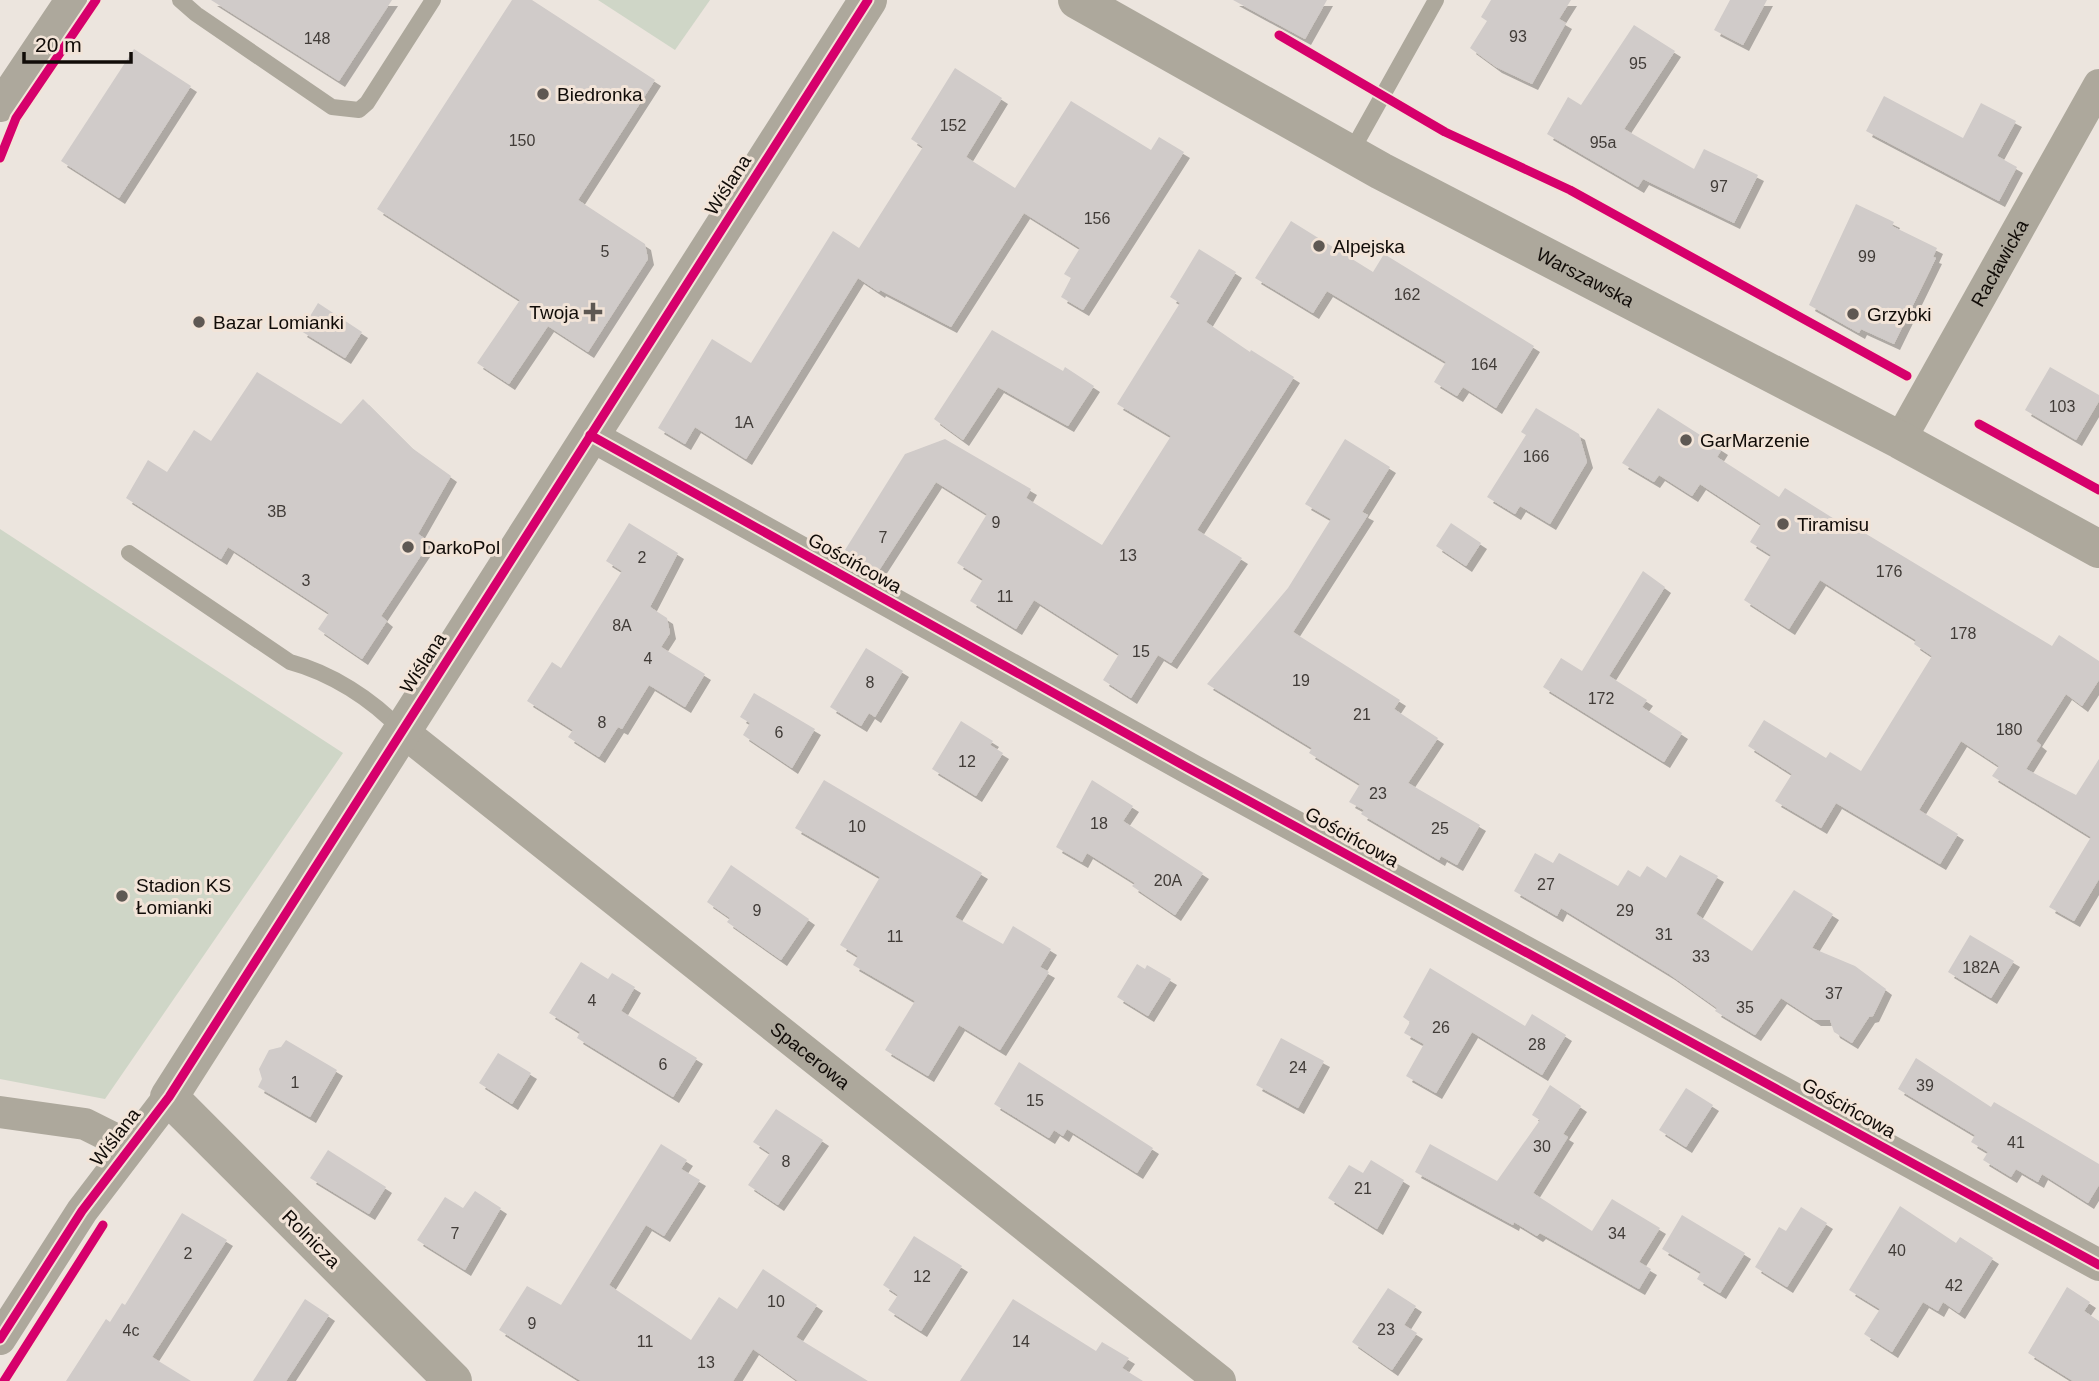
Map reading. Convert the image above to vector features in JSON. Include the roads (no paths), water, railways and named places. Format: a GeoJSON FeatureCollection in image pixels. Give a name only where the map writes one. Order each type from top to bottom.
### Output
{"type":"FeatureCollection","features":[{"type":"Feature","properties":{"kind":"street"},"geometry":{"type":"LineString","coordinates":[[0,106],[71,0]]}},
{"type":"Feature","properties":{"kind":"street","name":"Wiślana"},"geometry":{"type":"LineString","coordinates":[[0,1339],[82,1210],[169,1097],[867,0]]}},
{"type":"Feature","properties":{"kind":"street","name":"Warszawska"},"geometry":{"type":"LineString","coordinates":[[1077,0],[1350,154],[1900,440],[2099,549]]}},
{"type":"Feature","properties":{"kind":"street","name":"Racławicka"},"geometry":{"type":"LineString","coordinates":[[1900,440],[2099,85]]}},
{"type":"Feature","properties":{"kind":"street","name":"Gościńcowa"},"geometry":{"type":"LineString","coordinates":[[590,435],[1190,769],[2099,1265]]}},
{"type":"Feature","properties":{"kind":"street","name":"Spacerowa"},"geometry":{"type":"LineString","coordinates":[[401,730],[1220,1381]]}},
{"type":"Feature","properties":{"kind":"street","name":"Rolnicza"},"geometry":{"type":"LineString","coordinates":[[169,1097],[453,1381]]}},
{"type":"Feature","properties":{"kind":"street"},"geometry":{"type":"LineString","coordinates":[[0,1112],[85,1124],[129,1146]]}},
{"type":"Feature","properties":{"kind":"lane"},"geometry":{"type":"LineString","coordinates":[[180,0],[196,14],[332,107],[348,110],[359,110],[367,103],[433,0]]}},
{"type":"Feature","properties":{"kind":"lane"},"geometry":{"type":"LineString","coordinates":[[1350,154],[1436,0]]}},
{"type":"Feature","properties":{"kind":"lane"},"geometry":{"type":"LineString","coordinates":[[129,553],[290,663],[321,671],[389,717],[401,730]]}},
{"type":"Feature","properties":{"kind":"place","name":"Biedronka"},"geometry":{"type":"Point","coordinates":[543,94]}},
{"type":"Feature","properties":{"kind":"place","name":"Alpejska"},"geometry":{"type":"Point","coordinates":[1319,246]}},
{"type":"Feature","properties":{"kind":"place","name":"Twoja"},"geometry":{"type":"Point","coordinates":[593,312]}},
{"type":"Feature","properties":{"kind":"place","name":"Grzybki"},"geometry":{"type":"Point","coordinates":[1853,314]}},
{"type":"Feature","properties":{"kind":"place","name":"Bazar Lomianki"},"geometry":{"type":"Point","coordinates":[199,322]}},
{"type":"Feature","properties":{"kind":"place","name":"GarMarzenie"},"geometry":{"type":"Point","coordinates":[1686,440]}},
{"type":"Feature","properties":{"kind":"place","name":"Tiramisu"},"geometry":{"type":"Point","coordinates":[1783,524]}},
{"type":"Feature","properties":{"kind":"place","name":"DarkoPol"},"geometry":{"type":"Point","coordinates":[408,547]}},
{"type":"Feature","properties":{"kind":"place","name":"Stadion KS Łomianki"},"geometry":{"type":"Point","coordinates":[122,896]}}]}
